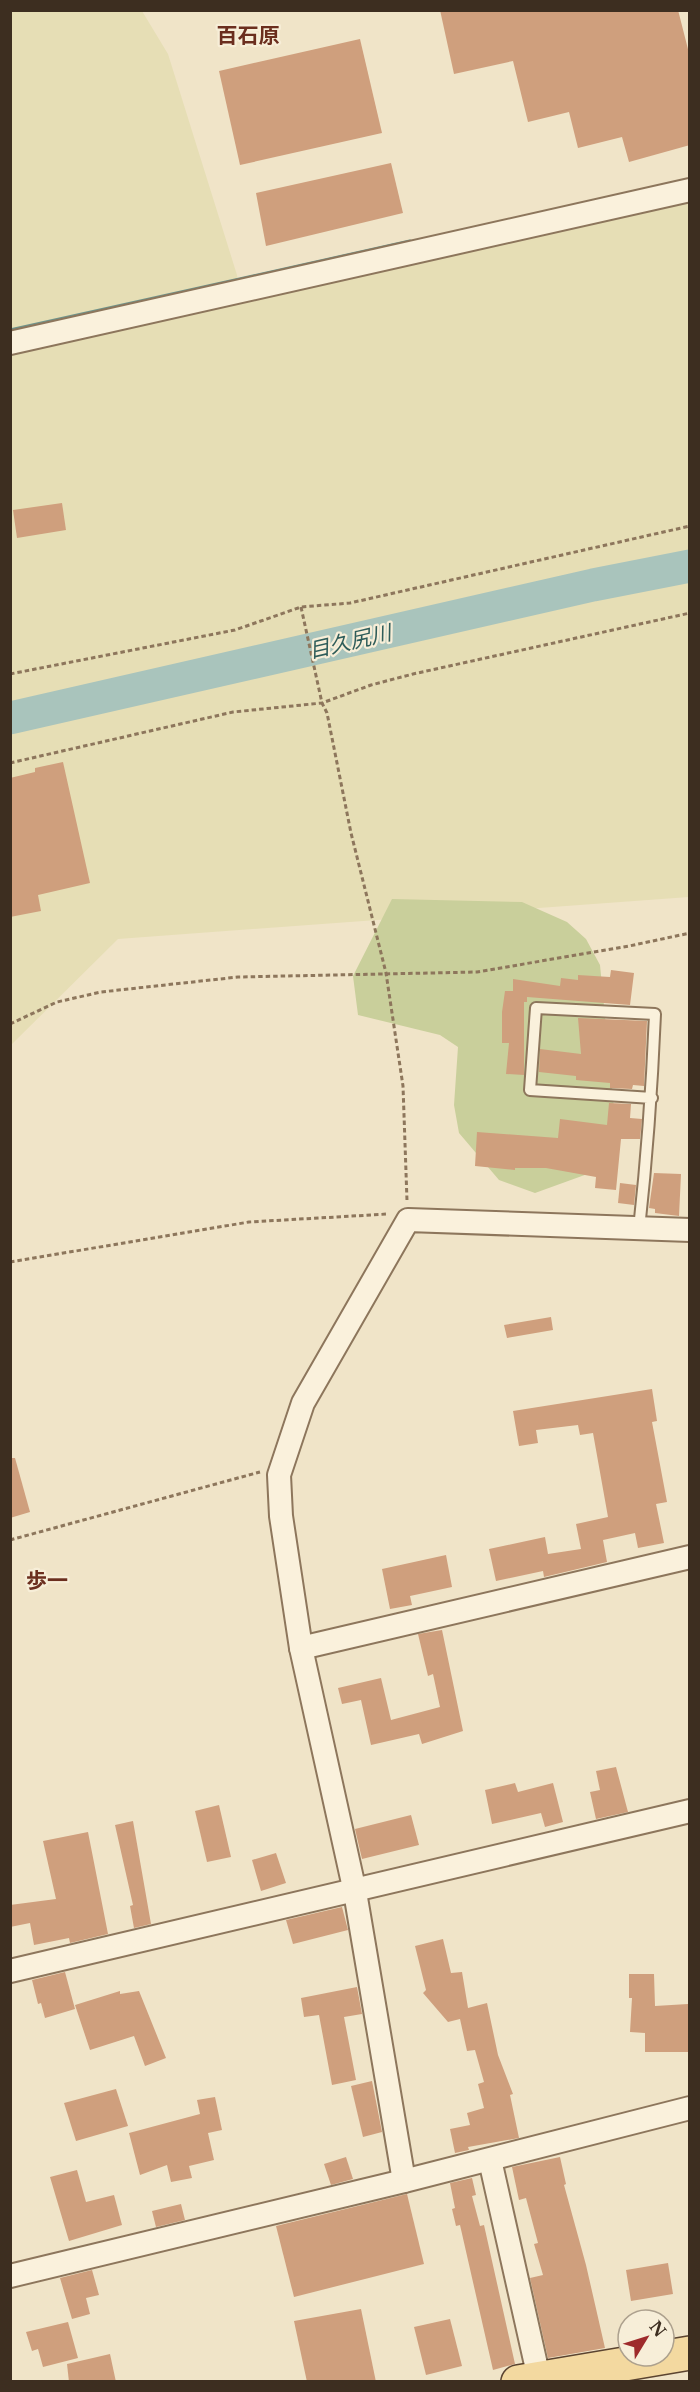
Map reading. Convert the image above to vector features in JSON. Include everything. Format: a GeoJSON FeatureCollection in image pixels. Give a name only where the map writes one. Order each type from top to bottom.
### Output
{"type":"FeatureCollection","features":[{"type":"Feature","properties":{"kind":"main road"},"geometry":{"type":"LineString","coordinates":[[529,2380],[690,2353]]}},
{"type":"Feature","properties":{"kind":"street"},"geometry":{"type":"LineString","coordinates":[[10,343],[690,190]]}},
{"type":"Feature","properties":{"kind":"street"},"geometry":{"type":"LineString","coordinates":[[404,2181],[355,1892],[301,1648],[280,1516],[279,1474],[303,1403],[408,1217],[690,1230]]}},
{"type":"Feature","properties":{"kind":"street"},"geometry":{"type":"LineString","coordinates":[[301,1648],[690,1557]]}},
{"type":"Feature","properties":{"kind":"street"},"geometry":{"type":"LineString","coordinates":[[10,1971],[355,1892],[690,1811]]}},
{"type":"Feature","properties":{"kind":"street"},"geometry":{"type":"LineString","coordinates":[[10,2276],[490,2160],[690,2108]]}},
{"type":"Feature","properties":{"kind":"street"},"geometry":{"type":"LineString","coordinates":[[490,2160],[529,2380]]}},
{"type":"Feature","properties":{"kind":"lane"},"geometry":{"type":"LineString","coordinates":[[639,1228],[652,1098],[655,1014],[536,1008],[530,1090],[652,1098]]}},
{"type":"Feature","properties":{"kind":"path"},"geometry":{"type":"LineString","coordinates":[[10,674],[235,630],[301,607],[360,601],[690,526]]}},
{"type":"Feature","properties":{"kind":"path"},"geometry":{"type":"LineString","coordinates":[[10,1262],[249,1222],[408,1217],[403,1086],[386,973],[351,832],[327,713],[320,695],[301,607]]}},
{"type":"Feature","properties":{"kind":"path"},"geometry":{"type":"LineString","coordinates":[[10,763],[233,712],[322,703],[371,685],[413,674],[690,613]]}},
{"type":"Feature","properties":{"kind":"path"},"geometry":{"type":"LineString","coordinates":[[10,1024],[57,1002],[101,993],[238,977],[477,972],[690,933]]}},
{"type":"Feature","properties":{"kind":"path"},"geometry":{"type":"LineString","coordinates":[[10,1540],[257,1472],[279,1474]]}},
{"type":"Feature","properties":{"kind":"shaded area"},"geometry":{"type":"Polygon","coordinates":[[[11,11],[142,11],[168,54],[237,275],[240,294],[689,192],[689,897],[118,939],[11,1045],[11,11]]]}},
{"type":"Feature","properties":{"kind":"green space"},"geometry":{"type":"Polygon","coordinates":[[[392,899],[522,902],[567,922],[586,939],[600,965],[615,1119],[604,1168],[535,1193],[499,1180],[459,1133],[454,1105],[458,1047],[440,1035],[358,1015],[353,976],[392,899]]]}},
{"type":"Feature","properties":{"kind":"building"},"geometry":{"type":"Polygon","coordinates":[[[440,10],[678,10],[690,57],[690,145],[629,162],[622,137],[578,148],[569,112],[528,122],[513,61],[454,74],[440,10]]]}},
{"type":"Feature","properties":{"kind":"building"},"geometry":{"type":"Polygon","coordinates":[[[360,39],[382,133],[240,165],[219,71],[360,39]]]}},
{"type":"Feature","properties":{"kind":"building"},"geometry":{"type":"Polygon","coordinates":[[[391,163],[403,213],[266,246],[256,193],[391,163]]]}},
{"type":"Feature","properties":{"kind":"building"},"geometry":{"type":"Polygon","coordinates":[[[62,503],[66,530],[17,538],[13,510],[62,503]]]}},
{"type":"Feature","properties":{"kind":"building"},"geometry":{"type":"Polygon","coordinates":[[[63,762],[90,883],[38,895],[41,911],[10,917],[10,778],[35,772],[35,768],[63,762]]]}},
{"type":"Feature","properties":{"kind":"building"},"geometry":{"type":"Polygon","coordinates":[[[611,970],[634,973],[630,1005],[527,997],[527,1002],[524,1002],[524,1075],[506,1074],[509,1043],[502,1043],[502,1012],[505,991],[513,991],[513,979],[560,986],[561,978],[578,980],[578,975],[610,977],[611,970]]]}},
{"type":"Feature","properties":{"kind":"building"},"geometry":{"type":"Polygon","coordinates":[[[578,1018],[647,1021],[644,1086],[633,1085],[632,1089],[610,1088],[610,1083],[576,1080],[576,1076],[539,1072],[540,1049],[581,1054],[578,1018]]]}},
{"type":"Feature","properties":{"kind":"building"},"geometry":{"type":"Polygon","coordinates":[[[609,1103],[631,1104],[630,1118],[642,1119],[640,1139],[621,1139],[616,1190],[595,1188],[596,1177],[546,1168],[515,1168],[515,1170],[475,1166],[477,1132],[558,1138],[560,1119],[607,1125],[609,1103]]]}},
{"type":"Feature","properties":{"kind":"building"},"geometry":{"type":"Polygon","coordinates":[[[654,1173],[681,1174],[679,1216],[655,1213],[655,1209],[649,1208],[654,1173]]]}},
{"type":"Feature","properties":{"kind":"building"},"geometry":{"type":"Polygon","coordinates":[[[620,1183],[636,1185],[634,1205],[618,1203],[620,1183]]]}},
{"type":"Feature","properties":{"kind":"building"},"geometry":{"type":"Polygon","coordinates":[[[551,1317],[553,1330],[507,1338],[504,1325],[551,1317]]]}},
{"type":"Feature","properties":{"kind":"building"},"geometry":{"type":"Polygon","coordinates":[[[652,1389],[657,1421],[652,1422],[667,1502],[656,1504],[664,1543],[638,1548],[635,1533],[603,1540],[607,1562],[544,1577],[543,1571],[496,1581],[489,1549],[545,1537],[548,1554],[581,1549],[576,1524],[608,1517],[593,1433],[580,1435],[578,1425],[536,1430],[538,1443],[519,1446],[513,1411],[652,1389]]]}},
{"type":"Feature","properties":{"kind":"building"},"geometry":{"type":"Polygon","coordinates":[[[10,1458],[15,1458],[30,1512],[10,1518],[10,1458]]]}},
{"type":"Feature","properties":{"kind":"building"},"geometry":{"type":"Polygon","coordinates":[[[446,1555],[452,1587],[410,1596],[412,1605],[390,1609],[382,1569],[446,1555]]]}},
{"type":"Feature","properties":{"kind":"building"},"geometry":{"type":"Polygon","coordinates":[[[442,1630],[463,1731],[422,1744],[419,1734],[371,1745],[361,1700],[342,1704],[338,1688],[381,1678],[391,1720],[440,1707],[433,1674],[428,1676],[418,1634],[442,1630]]]}},
{"type":"Feature","properties":{"kind":"building"},"geometry":{"type":"Polygon","coordinates":[[[616,1767],[628,1812],[596,1819],[590,1792],[600,1790],[596,1771],[616,1767]]]}},
{"type":"Feature","properties":{"kind":"building"},"geometry":{"type":"Polygon","coordinates":[[[515,1783],[518,1792],[553,1783],[563,1822],[545,1827],[541,1813],[492,1824],[485,1790],[515,1783]]]}},
{"type":"Feature","properties":{"kind":"building"},"geometry":{"type":"Polygon","coordinates":[[[219,1805],[231,1857],[207,1862],[195,1811],[219,1805]]]}},
{"type":"Feature","properties":{"kind":"building"},"geometry":{"type":"Polygon","coordinates":[[[411,1815],[419,1845],[362,1859],[355,1829],[411,1815]]]}},
{"type":"Feature","properties":{"kind":"building"},"geometry":{"type":"Polygon","coordinates":[[[133,1821],[151,1924],[134,1928],[130,1906],[133,1905],[115,1825],[133,1821]]]}},
{"type":"Feature","properties":{"kind":"building"},"geometry":{"type":"Polygon","coordinates":[[[88,1832],[108,1934],[70,1943],[69,1938],[34,1945],[30,1923],[10,1927],[10,1905],[56,1899],[43,1841],[88,1832]]]}},
{"type":"Feature","properties":{"kind":"building"},"geometry":{"type":"Polygon","coordinates":[[[276,1853],[286,1883],[261,1891],[252,1860],[276,1853]]]}},
{"type":"Feature","properties":{"kind":"building"},"geometry":{"type":"Polygon","coordinates":[[[342,1907],[348,1930],[293,1944],[286,1920],[342,1907]]]}},
{"type":"Feature","properties":{"kind":"building"},"geometry":{"type":"Polygon","coordinates":[[[443,1939],[451,1973],[462,1972],[468,2008],[487,2003],[498,2055],[513,2094],[510,2095],[519,2138],[468,2147],[469,2150],[455,2153],[450,2129],[470,2125],[467,2113],[484,2108],[478,2084],[484,2082],[475,2050],[467,2051],[460,2019],[448,2022],[423,1993],[426,1990],[415,1946],[443,1939]]]}},
{"type":"Feature","properties":{"kind":"building"},"geometry":{"type":"Polygon","coordinates":[[[65,1972],[75,2009],[45,2018],[41,2003],[38,2004],[32,1980],[65,1972]]]}},
{"type":"Feature","properties":{"kind":"building"},"geometry":{"type":"Polygon","coordinates":[[[629,1974],[654,1974],[655,2006],[688,2004],[688,2052],[645,2052],[645,2033],[630,2032],[632,1998],[629,1998],[629,1974]]]}},
{"type":"Feature","properties":{"kind":"building"},"geometry":{"type":"Polygon","coordinates":[[[357,1987],[362,2014],[344,2017],[356,2080],[332,2085],[319,2015],[304,2017],[301,1998],[357,1987]]]}},
{"type":"Feature","properties":{"kind":"building"},"geometry":{"type":"Polygon","coordinates":[[[120,1991],[120,1994],[139,1991],[166,2058],[145,2066],[134,2036],[90,2050],[75,2005],[120,1991]]]}},
{"type":"Feature","properties":{"kind":"building"},"geometry":{"type":"Polygon","coordinates":[[[372,2081],[382,2132],[363,2137],[351,2086],[372,2081]]]}},
{"type":"Feature","properties":{"kind":"building"},"geometry":{"type":"Polygon","coordinates":[[[116,2089],[128,2126],[76,2141],[64,2103],[116,2089]]]}},
{"type":"Feature","properties":{"kind":"building"},"geometry":{"type":"Polygon","coordinates":[[[215,2097],[222,2130],[208,2133],[214,2160],[189,2166],[192,2178],[171,2182],[167,2165],[140,2175],[129,2133],[200,2114],[197,2100],[215,2097]]]}},
{"type":"Feature","properties":{"kind":"building"},"geometry":{"type":"Polygon","coordinates":[[[346,2157],[353,2179],[331,2185],[324,2164],[346,2157]]]}},
{"type":"Feature","properties":{"kind":"building"},"geometry":{"type":"Polygon","coordinates":[[[560,2157],[566,2184],[564,2185],[586,2265],[605,2348],[548,2358],[530,2278],[543,2275],[534,2244],[538,2243],[526,2198],[519,2200],[512,2167],[560,2157]]]}},
{"type":"Feature","properties":{"kind":"building"},"geometry":{"type":"Polygon","coordinates":[[[77,2170],[86,2202],[114,2195],[122,2225],[69,2241],[50,2177],[77,2170]]]}},
{"type":"Feature","properties":{"kind":"building"},"geometry":{"type":"Polygon","coordinates":[[[472,2178],[476,2195],[472,2196],[480,2226],[484,2225],[515,2364],[493,2370],[460,2225],[456,2226],[452,2209],[455,2208],[450,2183],[472,2178]]]}},
{"type":"Feature","properties":{"kind":"building"},"geometry":{"type":"Polygon","coordinates":[[[407,2194],[424,2264],[294,2297],[276,2226],[407,2194]]]}},
{"type":"Feature","properties":{"kind":"building"},"geometry":{"type":"Polygon","coordinates":[[[181,2204],[185,2220],[156,2227],[152,2211],[181,2204]]]}},
{"type":"Feature","properties":{"kind":"building"},"geometry":{"type":"Polygon","coordinates":[[[668,2263],[673,2294],[631,2301],[626,2270],[668,2263]]]}},
{"type":"Feature","properties":{"kind":"building"},"geometry":{"type":"Polygon","coordinates":[[[92,2270],[99,2295],[86,2298],[90,2314],[72,2319],[60,2278],[92,2270]]]}},
{"type":"Feature","properties":{"kind":"building"},"geometry":{"type":"Polygon","coordinates":[[[361,2309],[376,2382],[307,2382],[294,2321],[361,2309]]]}},
{"type":"Feature","properties":{"kind":"building"},"geometry":{"type":"Polygon","coordinates":[[[450,2319],[462,2366],[426,2375],[414,2327],[450,2319]]]}},
{"type":"Feature","properties":{"kind":"building"},"geometry":{"type":"Polygon","coordinates":[[[68,2322],[78,2358],[43,2367],[38,2349],[32,2351],[26,2332],[68,2322]]]}},
{"type":"Feature","properties":{"kind":"building"},"geometry":{"type":"Polygon","coordinates":[[[110,2354],[116,2382],[69,2382],[67,2364],[110,2354]]]}},
{"type":"Feature","properties":{"kind":"waterway"},"geometry":{"type":"LineString","coordinates":[[10,331],[410,242]]}},
{"type":"Feature","properties":{"kind":"waterway","name":"目久尻川"},"geometry":{"type":"LineString","coordinates":[[10,718],[593,585],[690,566]]}},
{"type":"Feature","properties":{"kind":"district","name":"百石原"},"geometry":{"type":"Point","coordinates":[248,36]}},
{"type":"Feature","properties":{"kind":"district","name":"歩一"},"geometry":{"type":"Point","coordinates":[47,1581]}}]}
